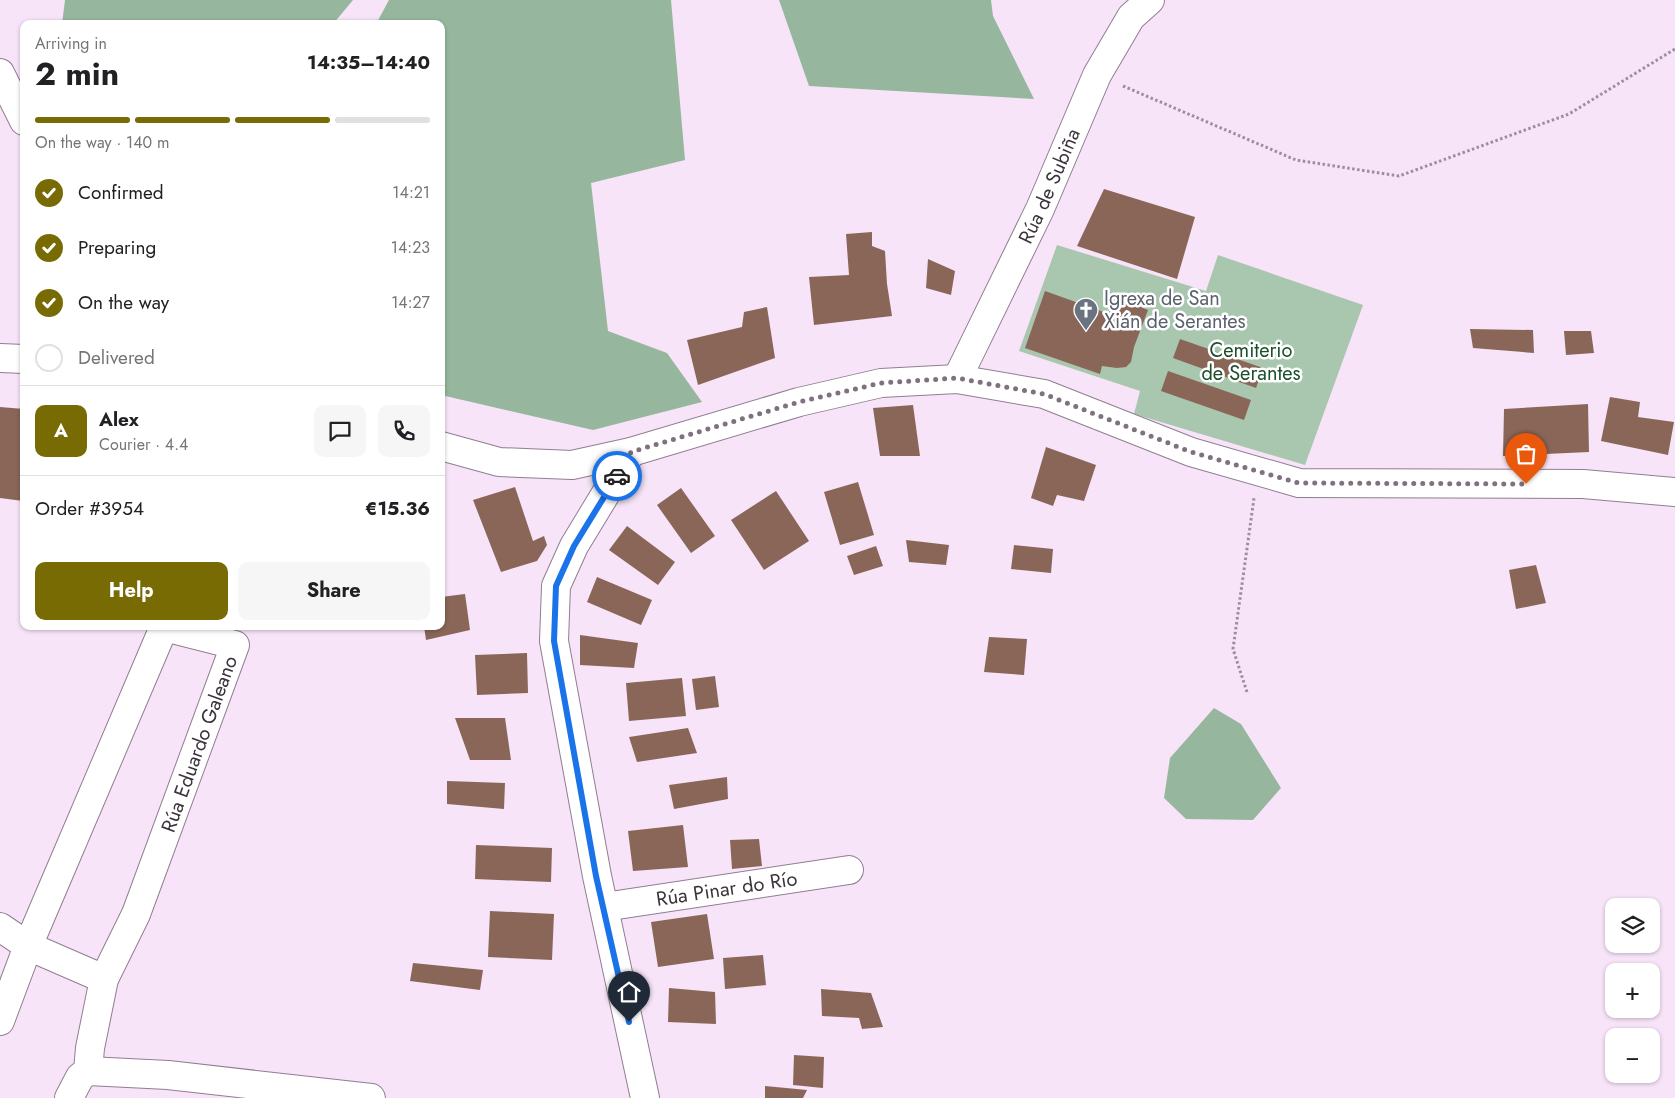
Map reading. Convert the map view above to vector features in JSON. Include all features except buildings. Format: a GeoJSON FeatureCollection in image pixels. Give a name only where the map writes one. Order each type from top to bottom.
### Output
{"type":"FeatureCollection","features":[{"type":"Feature","properties":{"kind":"street","name":"Rúa de Subiña"},"geometry":{"type":"LineString","coordinates":[[957,378],[1040,209],[1097,75],[1131,17],[1150,0]]}},
{"type":"Feature","properties":{"kind":"street"},"geometry":{"type":"LineString","coordinates":[[0,73],[20,113]]}},
{"type":"Feature","properties":{"kind":"street"},"geometry":{"type":"LineString","coordinates":[[0,358],[20,359]]}},
{"type":"Feature","properties":{"kind":"street"},"geometry":{"type":"LineString","coordinates":[[445,447],[499,462],[572,465],[631,452],[799,402],[881,383],[957,378],[1044,394],[1191,452],[1299,483],[1583,484],[1675,492]]}},
{"type":"Feature","properties":{"kind":"street"},"geometry":{"type":"LineString","coordinates":[[631,452],[574,546],[556,586],[554,641],[596,876],[645,1098]]}},
{"type":"Feature","properties":{"kind":"street","name":"Rúa Eduardo Galeano"},"geometry":{"type":"LineString","coordinates":[[0,1021],[28,946],[163,630]]}},
{"type":"Feature","properties":{"kind":"street","name":"Rúa Eduardo Galeano"},"geometry":{"type":"LineString","coordinates":[[88,1071],[90,1048],[104,979],[136,914],[235,645],[176,630]]}},
{"type":"Feature","properties":{"kind":"street","name":"Rúa Pinar do Río"},"geometry":{"type":"LineString","coordinates":[[604,907],[849,870]]}},
{"type":"Feature","properties":{"kind":"street"},"geometry":{"type":"LineString","coordinates":[[0,927],[28,946],[104,979]]}},
{"type":"Feature","properties":{"kind":"street"},"geometry":{"type":"LineString","coordinates":[[68,1098],[80,1077],[88,1071],[168,1076],[371,1098]]}},
{"type":"Feature","properties":{"kind":"path"},"geometry":{"type":"LineString","coordinates":[[1097,75],[1296,160],[1398,176],[1569,114],[1675,49]]}},
{"type":"Feature","properties":{"kind":"path"},"geometry":{"type":"LineString","coordinates":[[1247,692],[1232,649],[1258,470]]}},
{"type":"Feature","properties":{"kind":"green space"},"geometry":{"type":"Polygon","coordinates":[[[65,0],[353,0],[336,20],[62,20],[65,0]]]}},
{"type":"Feature","properties":{"kind":"green space"},"geometry":{"type":"Polygon","coordinates":[[[389,0],[671,0],[685,160],[591,183],[608,331],[667,353],[702,402],[593,430],[445,396],[445,20],[378,20],[389,0]]]}},
{"type":"Feature","properties":{"kind":"green space"},"geometry":{"type":"Polygon","coordinates":[[[779,0],[991,0],[993,16],[1034,99],[809,86],[779,0]]]}},
{"type":"Feature","properties":{"kind":"green space","name":"Cemiterio de Serantes"},"geometry":{"type":"Polygon","coordinates":[[[1057,245],[1206,291],[1218,255],[1363,305],[1305,465],[1134,414],[1140,391],[1019,351],[1057,245]]]}},
{"type":"Feature","properties":{"kind":"green space"},"geometry":{"type":"Polygon","coordinates":[[[1214,708],[1241,724],[1281,788],[1253,820],[1186,819],[1164,798],[1170,758],[1214,708]]]}},
{"type":"Feature","properties":{"kind":"way so far"},"geometry":{"type":"LineString","coordinates":[[617,476],[631,452],[799,402],[881,383],[957,378],[1044,394],[1191,452],[1299,483],[1526,484]]}},
{"type":"Feature","properties":{"kind":"place","name":"Igrexa de San Xián de Serantes"},"geometry":{"type":"Point","coordinates":[1086,331]}},
{"type":"Feature","properties":{"kind":"route"},"geometry":{"type":"LineString","coordinates":[[617,476],[574,546],[556,586],[554,641],[596,876],[629,1022]]}}]}
